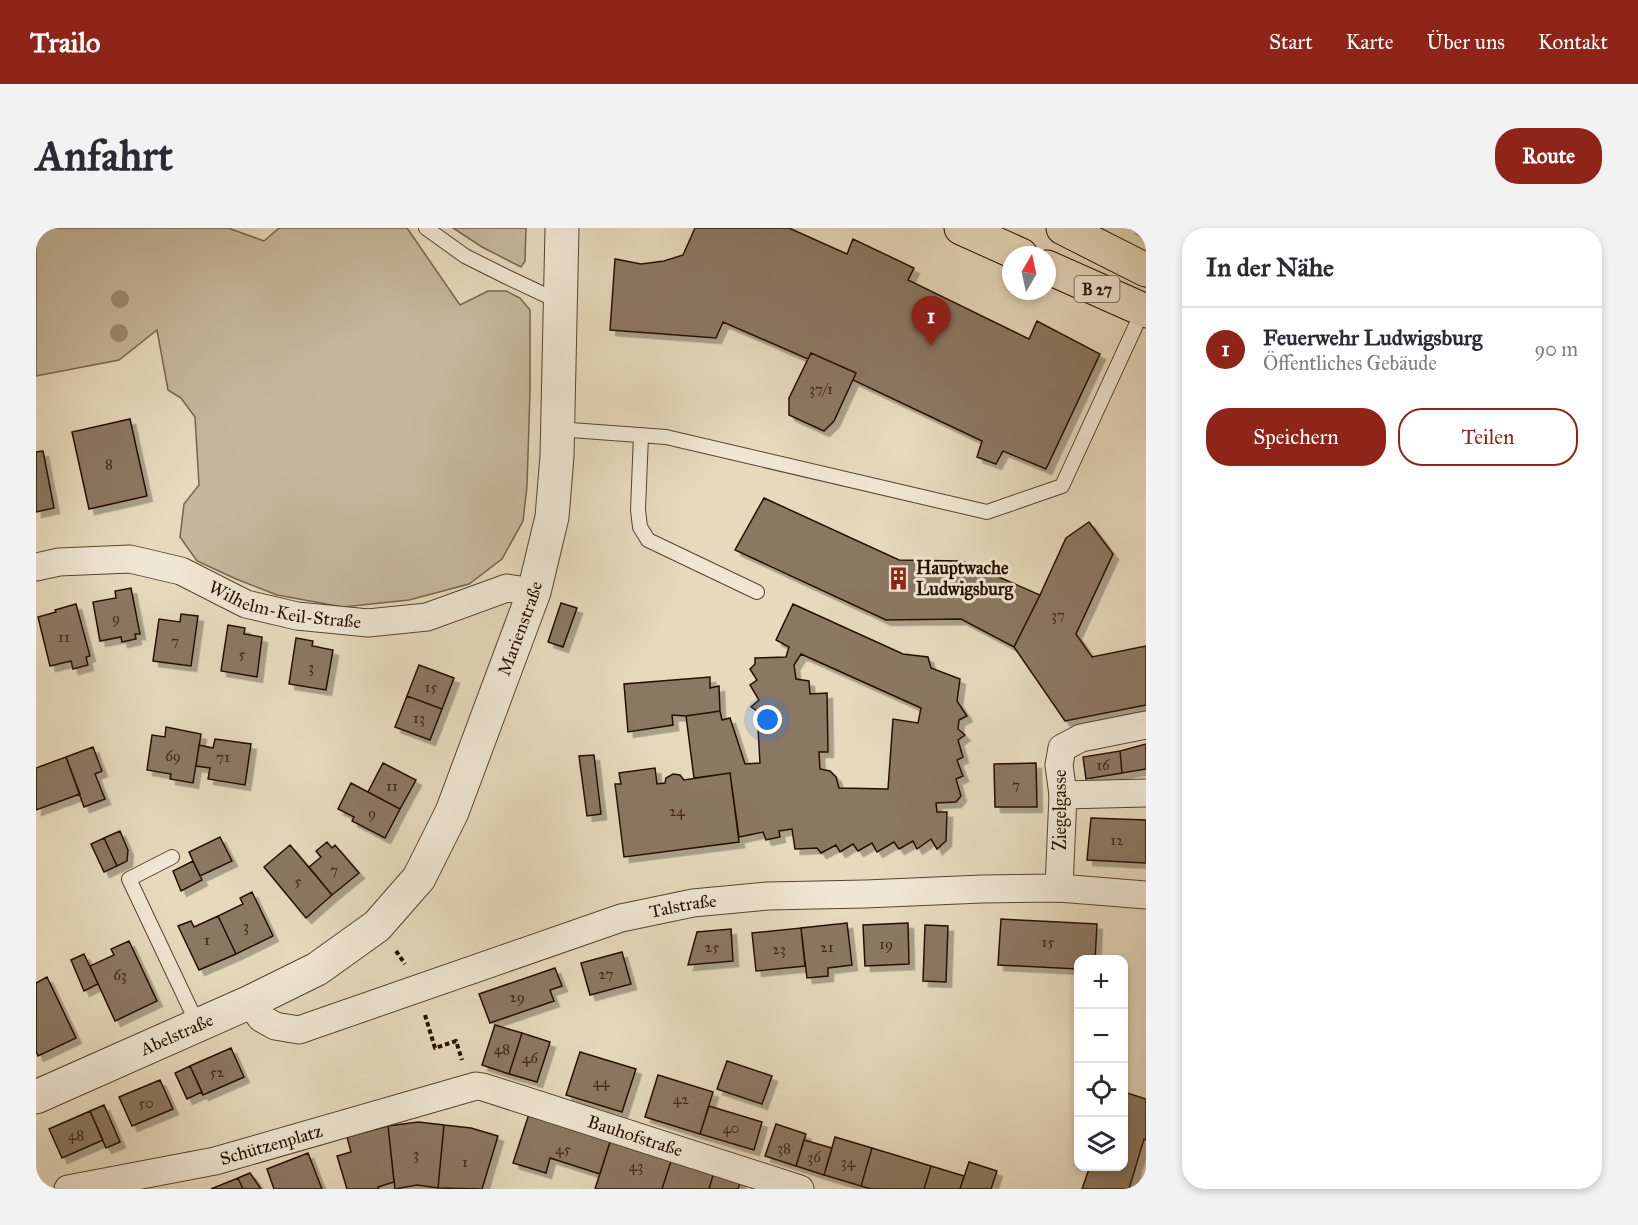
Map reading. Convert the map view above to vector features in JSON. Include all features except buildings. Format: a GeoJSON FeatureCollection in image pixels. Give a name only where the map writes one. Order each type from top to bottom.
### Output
{"type":"FeatureCollection","features":[{"type":"Feature","properties":{"kind":"main road"},"geometry":{"type":"LineString","coordinates":[[961,228],[1002,246]]}},
{"type":"Feature","properties":{"kind":"main road","name":"B 27"},"geometry":{"type":"LineString","coordinates":[[1063,228],[1146,270]]}},
{"type":"Feature","properties":{"kind":"main road","name":"B 27"},"geometry":{"type":"LineString","coordinates":[[1056,271],[1144,311]]}},
{"type":"Feature","properties":{"kind":"street","name":"Marienstraße"},"geometry":{"type":"LineString","coordinates":[[317,969],[377,926],[419,878],[452,812],[534,592],[552,517],[557,429],[562,228]]}},
{"type":"Feature","properties":{"kind":"street","name":"Wilhelm-Keil-Straße"},"geometry":{"type":"LineString","coordinates":[[36,567],[59,562],[130,559],[182,571],[246,604],[297,616],[368,623],[427,617],[507,588],[534,592]]}},
{"type":"Feature","properties":{"kind":"street","name":"Ziegelgasse"},"geometry":{"type":"LineString","coordinates":[[1059,888],[1063,795],[1059,765],[1062,748],[1081,738],[1146,725]]}},
{"type":"Feature","properties":{"kind":"street"},"geometry":{"type":"LineString","coordinates":[[1063,795],[1146,793]]}},
{"type":"Feature","properties":{"kind":"street","name":"Talstraße"},"geometry":{"type":"LineString","coordinates":[[250,1002],[261,1018],[275,1026],[298,1030],[594,927],[657,909],[693,903],[768,896],[982,889],[1059,888],[1146,895]]}},
{"type":"Feature","properties":{"kind":"street","name":"Abelstraße"},"geometry":{"type":"LineString","coordinates":[[36,1097],[250,1002],[317,969]]}},
{"type":"Feature","properties":{"kind":"street","name":"Schützenplatz"},"geometry":{"type":"LineString","coordinates":[[68,1189],[215,1161],[471,1087]]}},
{"type":"Feature","properties":{"kind":"street","name":"Bauhofstraße"},"geometry":{"type":"LineString","coordinates":[[471,1087],[483,1087],[800,1189]]}},
{"type":"Feature","properties":{"kind":"lane"},"geometry":{"type":"LineString","coordinates":[[426,228],[465,256],[560,302]]}},
{"type":"Feature","properties":{"kind":"lane"},"geometry":{"type":"LineString","coordinates":[[557,429],[666,437],[987,512],[1062,486],[1144,311]]}},
{"type":"Feature","properties":{"kind":"lane"},"geometry":{"type":"LineString","coordinates":[[641,435],[638,510],[640,527],[648,540],[757,592]]}},
{"type":"Feature","properties":{"kind":"lane"},"geometry":{"type":"LineString","coordinates":[[172,856],[129,879],[198,1025]]}},
{"type":"Feature","properties":{"kind":"path"},"geometry":{"type":"LineString","coordinates":[[426,1020],[435,1048],[456,1041],[463,1061]]}},
{"type":"Feature","properties":{"kind":"shaded area"},"geometry":{"type":"Polygon","coordinates":[[[36,228],[228,228],[264,241],[279,228],[407,228],[460,305],[488,291],[506,291],[520,298],[530,310],[527,486],[523,521],[502,559],[469,584],[409,600],[343,607],[277,595],[197,561],[180,537],[184,504],[199,485],[195,417],[181,398],[168,390],[157,330],[119,360],[36,376],[36,228]]]}},
{"type":"Feature","properties":{"kind":"shaded area"},"geometry":{"type":"Polygon","coordinates":[[[453,228],[526,228],[525,261],[521,267],[482,247],[453,228]]]}},
{"type":"Feature","properties":{"kind":"place","name":"Feuerwehr Ludwigsburg"},"geometry":{"type":"Point","coordinates":[931,346]}},
{"type":"Feature","properties":{"kind":"place","name":"Hauptwache Ludwigsburg"},"geometry":{"type":"Point","coordinates":[898,578]}}]}
